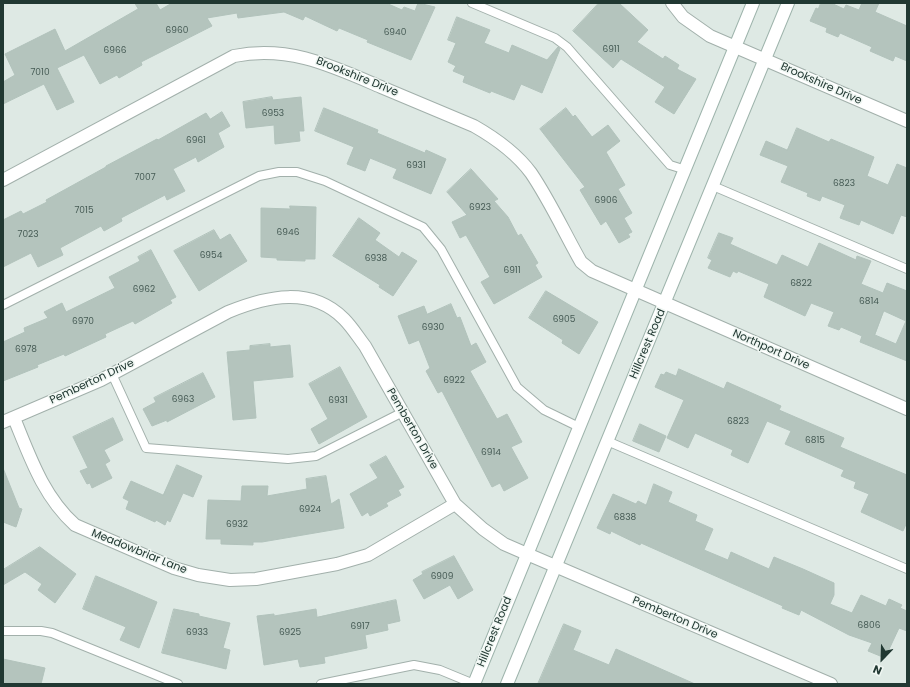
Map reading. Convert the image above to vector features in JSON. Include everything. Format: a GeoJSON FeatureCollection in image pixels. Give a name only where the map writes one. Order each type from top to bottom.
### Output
{"type":"FeatureCollection","features":[{"type":"Feature","properties":{"kind":"street","name":"Brookshire Drive"},"geometry":{"type":"LineString","coordinates":[[672,3],[683,17],[696,27],[735,47],[907,121]]}},
{"type":"Feature","properties":{"kind":"street","name":"Hillcrest Road"},"geometry":{"type":"LineString","coordinates":[[474,684],[686,170],[753,3]]}},
{"type":"Feature","properties":{"kind":"street","name":"Hillcrest Road"},"geometry":{"type":"LineString","coordinates":[[507,684],[788,3]]}},
{"type":"Feature","properties":{"kind":"street","name":"Brookshire Drive"},"geometry":{"type":"LineString","coordinates":[[3,180],[234,56],[259,52],[278,53],[309,58],[474,126],[490,135],[518,159],[530,173],[581,262],[597,274],[635,291]]}},
{"type":"Feature","properties":{"kind":"street","name":"Northport Drive"},"geometry":{"type":"LineString","coordinates":[[635,291],[907,409]]}},
{"type":"Feature","properties":{"kind":"street","name":"Pemberton Drive"},"geometry":{"type":"LineString","coordinates":[[8,420],[112,374],[228,312],[250,303],[282,296],[296,296],[324,305],[345,319],[365,346],[455,504],[483,529],[504,544],[831,684]]}},
{"type":"Feature","properties":{"kind":"street","name":"Meadowbriar Lane"},"geometry":{"type":"LineString","coordinates":[[8,420],[44,487],[62,514],[75,525],[174,568],[198,576],[230,580],[256,579],[292,574],[368,556],[455,504]]}},
{"type":"Feature","properties":{"kind":"lane"},"geometry":{"type":"LineString","coordinates":[[472,3],[555,38],[567,47],[670,165],[686,170]]}},
{"type":"Feature","properties":{"kind":"lane"},"geometry":{"type":"LineString","coordinates":[[3,305],[259,176],[279,172],[296,172],[325,181],[423,227],[441,249],[517,388],[544,410],[579,427]]}},
{"type":"Feature","properties":{"kind":"lane"},"geometry":{"type":"LineString","coordinates":[[713,186],[907,269]]}},
{"type":"Feature","properties":{"kind":"lane"},"geometry":{"type":"LineString","coordinates":[[112,374],[146,448],[288,459],[302,458],[316,456],[403,412]]}},
{"type":"Feature","properties":{"kind":"lane"},"geometry":{"type":"LineString","coordinates":[[607,441],[907,569]]}},
{"type":"Feature","properties":{"kind":"lane"},"geometry":{"type":"LineString","coordinates":[[3,631],[41,631],[52,633],[178,684]]}},
{"type":"Feature","properties":{"kind":"lane"},"geometry":{"type":"LineString","coordinates":[[321,684],[414,665],[440,670],[474,684]]}},
{"type":"Feature","properties":{"kind":"building"},"geometry":{"type":"Polygon","coordinates":[[[135,3],[156,3],[160,10],[172,3],[386,3],[402,10],[404,7],[415,11],[418,3],[435,7],[411,60],[367,42],[368,40],[339,28],[337,31],[305,16],[303,20],[284,12],[238,18],[237,13],[207,18],[212,26],[141,62],[142,65],[119,78],[117,75],[100,84],[84,55],[57,68],[74,102],[57,110],[44,84],[3,104],[3,82],[15,75],[5,54],[55,29],[65,51],[138,9],[135,3]]]}},
{"type":"Feature","properties":{"kind":"building"},"geometry":{"type":"Polygon","coordinates":[[[599,3],[619,3],[648,30],[637,42],[663,59],[665,56],[679,65],[677,69],[696,79],[674,114],[655,102],[665,87],[621,59],[613,68],[573,31],[599,3]]]}},
{"type":"Feature","properties":{"kind":"building"},"geometry":{"type":"Polygon","coordinates":[[[821,3],[831,3],[844,9],[846,5],[859,10],[862,3],[879,3],[875,12],[907,26],[907,61],[895,56],[893,61],[870,51],[872,47],[840,33],[838,37],[826,32],[827,28],[810,21],[816,8],[818,9],[821,3]]]}},
{"type":"Feature","properties":{"kind":"building"},"geometry":{"type":"Polygon","coordinates":[[[457,17],[490,30],[484,43],[509,53],[512,45],[547,60],[558,47],[560,49],[542,93],[521,84],[514,100],[491,91],[490,93],[463,82],[465,76],[453,71],[456,66],[448,62],[456,43],[448,40],[457,17]]]}},
{"type":"Feature","properties":{"kind":"building"},"geometry":{"type":"Polygon","coordinates":[[[272,97],[273,100],[301,97],[304,131],[299,131],[300,141],[275,144],[274,125],[246,128],[243,102],[272,97]]]}},
{"type":"Feature","properties":{"kind":"building"},"geometry":{"type":"Polygon","coordinates":[[[324,108],[378,130],[377,133],[425,153],[426,150],[446,159],[431,194],[393,178],[397,169],[370,158],[365,171],[347,164],[354,147],[315,131],[324,108]]]}},
{"type":"Feature","properties":{"kind":"building"},"geometry":{"type":"Polygon","coordinates":[[[566,108],[573,117],[575,115],[592,137],[608,125],[620,141],[606,152],[625,185],[618,189],[632,213],[624,218],[632,232],[628,234],[630,237],[619,243],[606,221],[601,225],[580,190],[585,187],[540,129],[566,108]]]}},
{"type":"Feature","properties":{"kind":"building"},"geometry":{"type":"Polygon","coordinates":[[[222,112],[230,126],[218,133],[224,147],[198,162],[196,157],[173,169],[185,191],[167,200],[165,195],[121,218],[122,221],[104,231],[101,226],[60,248],[63,255],[38,267],[31,253],[3,267],[3,220],[21,211],[23,214],[47,202],[46,200],[106,166],[157,139],[158,140],[206,113],[210,119],[222,112]]]}},
{"type":"Feature","properties":{"kind":"building"},"geometry":{"type":"Polygon","coordinates":[[[797,128],[829,142],[831,139],[874,157],[867,176],[888,185],[897,164],[907,168],[907,217],[901,215],[893,234],[861,220],[859,225],[840,218],[845,205],[822,196],[820,201],[807,196],[808,193],[781,182],[788,166],[760,155],[766,141],[787,150],[797,128]]]}},
{"type":"Feature","properties":{"kind":"building"},"geometry":{"type":"Polygon","coordinates":[[[471,169],[498,199],[494,201],[508,217],[518,236],[521,234],[538,263],[535,265],[542,277],[494,304],[481,282],[490,277],[466,235],[460,238],[452,222],[467,215],[447,192],[471,169]]]}},
{"type":"Feature","properties":{"kind":"building"},"geometry":{"type":"Polygon","coordinates":[[[290,206],[316,207],[315,259],[305,259],[305,261],[277,260],[277,258],[261,257],[261,208],[290,209],[290,206]]]}},
{"type":"Feature","properties":{"kind":"building"},"geometry":{"type":"Polygon","coordinates":[[[359,218],[380,233],[375,240],[399,257],[402,252],[417,261],[393,296],[379,287],[380,285],[333,256],[359,218]]]}},
{"type":"Feature","properties":{"kind":"building"},"geometry":{"type":"Polygon","coordinates":[[[214,230],[220,240],[230,234],[247,261],[199,291],[174,251],[214,230]]]}},
{"type":"Feature","properties":{"kind":"building"},"geometry":{"type":"Polygon","coordinates":[[[719,233],[733,238],[730,244],[777,265],[782,255],[808,267],[819,243],[856,260],[857,256],[871,261],[861,284],[883,293],[887,283],[907,291],[907,361],[860,342],[862,336],[841,327],[839,330],[828,326],[834,312],[811,303],[805,316],[764,297],[769,284],[738,271],[737,273],[733,271],[730,277],[708,268],[712,260],[708,258],[719,233]],[[884,311],[875,335],[896,344],[906,321],[884,311]]]}},
{"type":"Feature","properties":{"kind":"building"},"geometry":{"type":"Polygon","coordinates":[[[151,250],[176,297],[170,300],[172,303],[135,324],[133,321],[105,334],[106,337],[65,356],[64,354],[37,365],[38,367],[3,381],[3,342],[25,332],[24,328],[48,318],[44,312],[62,303],[66,312],[115,288],[109,277],[140,261],[138,257],[151,250]]]}},
{"type":"Feature","properties":{"kind":"building"},"geometry":{"type":"Polygon","coordinates":[[[546,291],[598,322],[579,354],[562,343],[563,340],[529,318],[546,291]]]}},
{"type":"Feature","properties":{"kind":"building"},"geometry":{"type":"Polygon","coordinates":[[[451,304],[457,318],[460,317],[471,346],[476,343],[486,362],[470,371],[497,419],[507,414],[522,442],[511,447],[528,478],[504,491],[500,483],[492,487],[442,391],[438,393],[426,371],[430,368],[419,340],[409,344],[398,316],[424,306],[427,314],[451,304]]]}},
{"type":"Feature","properties":{"kind":"building"},"geometry":{"type":"Polygon","coordinates":[[[270,344],[270,347],[290,345],[293,377],[253,381],[256,418],[233,420],[227,352],[250,350],[250,346],[270,344]]]}},
{"type":"Feature","properties":{"kind":"building"},"geometry":{"type":"Polygon","coordinates":[[[340,367],[367,417],[319,444],[311,429],[328,419],[309,384],[340,367]]]}},
{"type":"Feature","properties":{"kind":"building"},"geometry":{"type":"Polygon","coordinates":[[[679,369],[724,389],[727,382],[781,406],[779,410],[844,438],[840,447],[907,475],[907,522],[903,531],[861,512],[869,494],[854,488],[856,482],[841,476],[844,470],[785,444],[791,431],[767,421],[748,463],[731,455],[733,450],[695,433],[688,448],[667,438],[684,400],[655,387],[661,374],[664,375],[666,372],[676,376],[679,369]]]}},
{"type":"Feature","properties":{"kind":"building"},"geometry":{"type":"Polygon","coordinates":[[[203,373],[215,397],[167,422],[167,420],[152,426],[143,409],[156,402],[154,398],[203,373]]]}},
{"type":"Feature","properties":{"kind":"building"},"geometry":{"type":"Polygon","coordinates":[[[113,418],[123,440],[104,450],[110,461],[105,464],[112,478],[92,488],[90,483],[87,484],[80,471],[88,468],[73,437],[113,418]]]}},
{"type":"Feature","properties":{"kind":"building"},"geometry":{"type":"Polygon","coordinates":[[[640,424],[666,436],[659,452],[633,441],[640,424]]]}},
{"type":"Feature","properties":{"kind":"building"},"geometry":{"type":"Polygon","coordinates":[[[386,456],[404,487],[398,490],[401,495],[386,503],[388,506],[370,516],[368,512],[362,516],[350,494],[378,478],[370,465],[386,456]]]}},
{"type":"Feature","properties":{"kind":"building"},"geometry":{"type":"Polygon","coordinates":[[[177,465],[202,476],[193,497],[183,493],[170,522],[167,520],[165,525],[156,520],[155,522],[126,509],[129,501],[123,498],[131,481],[163,495],[177,465]]]}},
{"type":"Feature","properties":{"kind":"building"},"geometry":{"type":"Polygon","coordinates":[[[3,468],[19,508],[22,509],[16,527],[3,522],[3,468]]]}},
{"type":"Feature","properties":{"kind":"building"},"geometry":{"type":"Polygon","coordinates":[[[326,476],[331,504],[339,499],[344,528],[262,542],[253,542],[253,545],[221,544],[221,539],[206,539],[208,500],[241,501],[242,486],[268,486],[267,496],[307,489],[306,479],[326,476]]]}},
{"type":"Feature","properties":{"kind":"building"},"geometry":{"type":"Polygon","coordinates":[[[654,484],[672,492],[668,502],[697,515],[695,521],[713,529],[704,550],[728,560],[731,552],[769,569],[774,557],[803,569],[834,583],[834,595],[830,604],[852,613],[861,595],[886,606],[889,599],[902,605],[900,608],[907,611],[907,631],[899,628],[885,658],[868,651],[872,643],[849,635],[801,610],[799,615],[782,608],[783,606],[641,543],[640,545],[611,531],[610,534],[597,528],[613,494],[636,504],[638,501],[646,505],[654,484]]]}},
{"type":"Feature","properties":{"kind":"building"},"geometry":{"type":"Polygon","coordinates":[[[40,547],[76,574],[55,603],[38,590],[42,584],[25,572],[3,585],[3,570],[40,547]]]}},
{"type":"Feature","properties":{"kind":"building"},"geometry":{"type":"Polygon","coordinates":[[[454,556],[473,590],[458,599],[450,585],[424,599],[413,580],[423,574],[422,572],[454,556]]]}},
{"type":"Feature","properties":{"kind":"building"},"geometry":{"type":"Polygon","coordinates":[[[96,576],[157,602],[139,648],[120,640],[126,627],[83,609],[96,576]]]}},
{"type":"Feature","properties":{"kind":"building"},"geometry":{"type":"Polygon","coordinates":[[[396,600],[400,621],[387,624],[388,630],[365,635],[367,648],[324,657],[325,663],[300,667],[298,659],[264,665],[257,616],[274,614],[274,616],[316,609],[317,617],[396,600]]]}},
{"type":"Feature","properties":{"kind":"building"},"geometry":{"type":"Polygon","coordinates":[[[174,609],[199,614],[199,616],[230,623],[223,648],[230,650],[226,669],[162,653],[174,609]]]}},
{"type":"Feature","properties":{"kind":"building"},"geometry":{"type":"Polygon","coordinates":[[[564,624],[581,631],[573,650],[609,665],[616,649],[695,684],[538,684],[564,624]]]}},
{"type":"Feature","properties":{"kind":"building"},"geometry":{"type":"Polygon","coordinates":[[[3,659],[45,668],[41,684],[3,684],[3,659]]]}}]}
